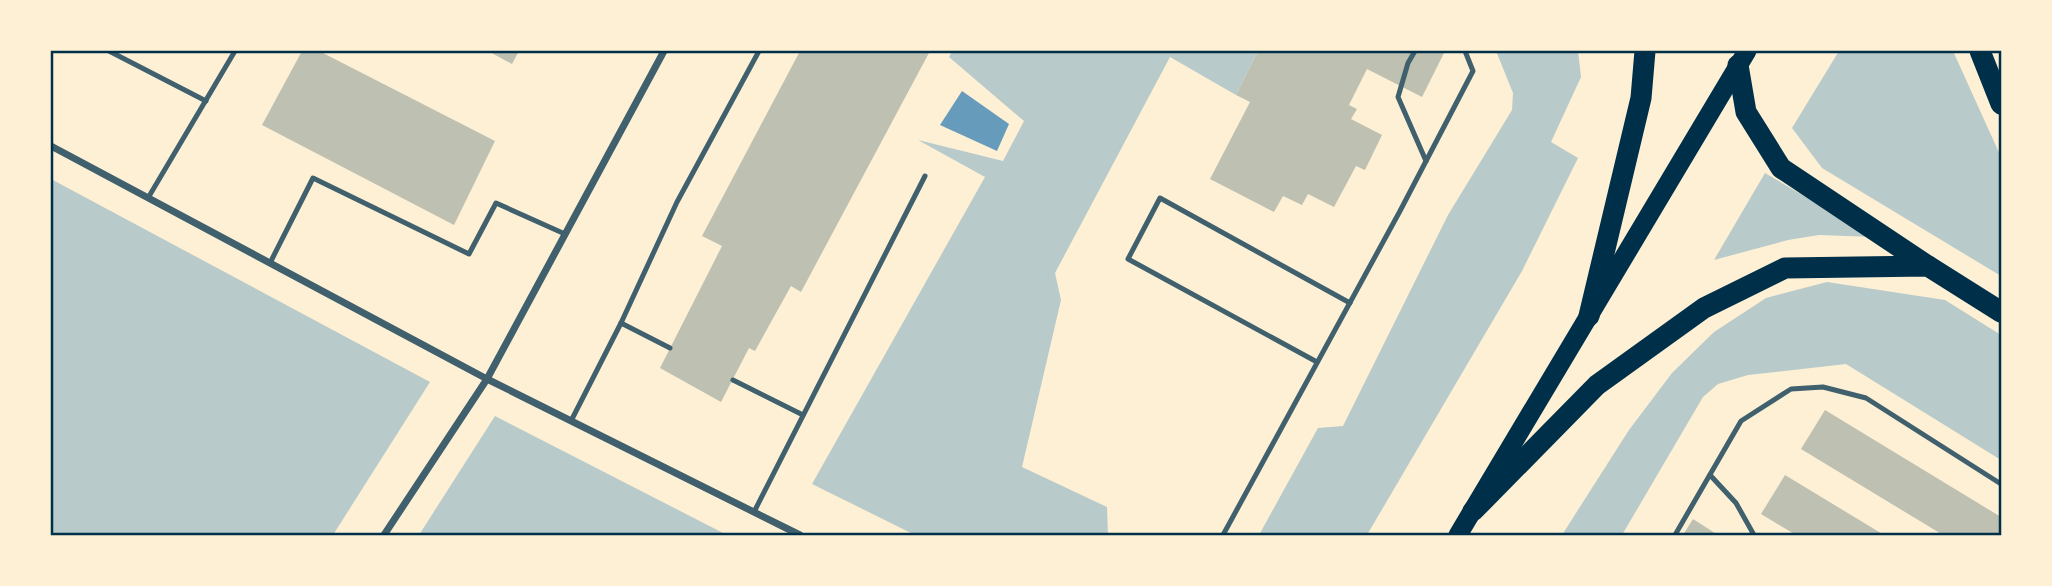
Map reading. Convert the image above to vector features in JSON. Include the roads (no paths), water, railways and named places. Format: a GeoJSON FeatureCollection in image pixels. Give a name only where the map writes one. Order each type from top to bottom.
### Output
{"type":"FeatureCollection","features":[{"type":"Feature","properties":{"kind":"highway"},"geometry":{"type":"LineString","coordinates":[[1589,316],[1641,98],[1645,51]]}},
{"type":"Feature","properties":{"kind":"highway"},"geometry":{"type":"LineString","coordinates":[[1980,51],[2001,104]]}},
{"type":"Feature","properties":{"kind":"highway"},"geometry":{"type":"LineString","coordinates":[[1458,535],[1742,58]]}},
{"type":"Feature","properties":{"kind":"highway"},"geometry":{"type":"LineString","coordinates":[[1742,58],[1746,112],[1782,168],[2001,312]]}},
{"type":"Feature","properties":{"kind":"highway"},"geometry":{"type":"LineString","coordinates":[[1473,511],[1597,385],[1704,308],[1785,268],[1928,266]]}},
{"type":"Feature","properties":{"kind":"street"},"geometry":{"type":"LineString","coordinates":[[384,535],[487,379],[664,51]]}},
{"type":"Feature","properties":{"kind":"street"},"geometry":{"type":"LineString","coordinates":[[51,146],[487,379],[800,535]]}},
{"type":"Feature","properties":{"kind":"lane"},"geometry":{"type":"LineString","coordinates":[[108,51],[206,101]]}},
{"type":"Feature","properties":{"kind":"lane"},"geometry":{"type":"LineString","coordinates":[[148,198],[235,51]]}},
{"type":"Feature","properties":{"kind":"lane"},"geometry":{"type":"LineString","coordinates":[[571,421],[621,323],[677,202],[759,51]]}},
{"type":"Feature","properties":{"kind":"lane"},"geometry":{"type":"LineString","coordinates":[[1415,51],[1408,63],[1398,97],[1426,161]]}},
{"type":"Feature","properties":{"kind":"lane"},"geometry":{"type":"LineString","coordinates":[[1223,535],[1473,71],[1465,51]]}},
{"type":"Feature","properties":{"kind":"lane"},"geometry":{"type":"LineString","coordinates":[[754,512],[925,176]]}},
{"type":"Feature","properties":{"kind":"lane"},"geometry":{"type":"LineString","coordinates":[[270,263],[313,178],[469,254],[496,202],[565,234]]}},
{"type":"Feature","properties":{"kind":"lane"},"geometry":{"type":"LineString","coordinates":[[1317,362],[1128,259],[1160,198],[1350,303]]}},
{"type":"Feature","properties":{"kind":"lane"},"geometry":{"type":"LineString","coordinates":[[621,323],[670,348]]}},
{"type":"Feature","properties":{"kind":"lane"},"geometry":{"type":"LineString","coordinates":[[733,380],[803,415]]}},
{"type":"Feature","properties":{"kind":"lane"},"geometry":{"type":"LineString","coordinates":[[1675,535],[1741,421],[1791,390],[1823,387],[1866,398],[2001,484]]}},
{"type":"Feature","properties":{"kind":"lane"},"geometry":{"type":"LineString","coordinates":[[1710,475],[1736,503],[1754,535]]}},
{"type":"Feature","properties":{"kind":"water"},"geometry":{"type":"Polygon","coordinates":[[[962,91],[1009,124],[997,151],[940,125],[962,91]]]}}]}
